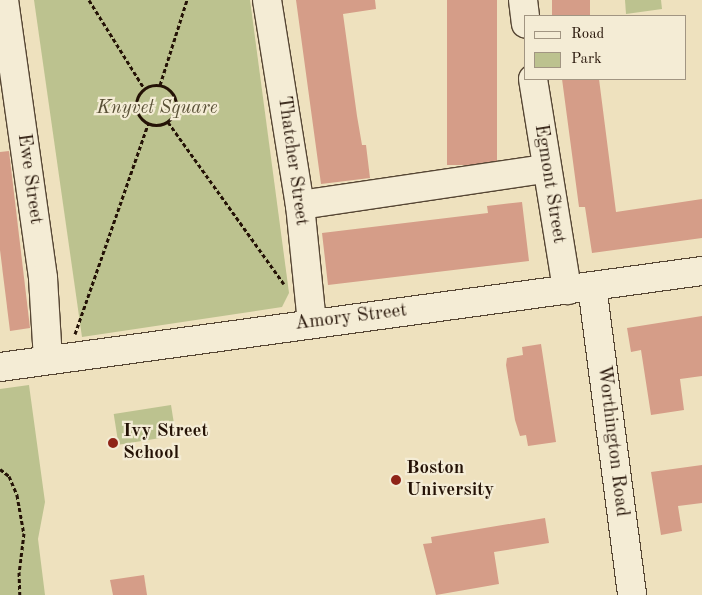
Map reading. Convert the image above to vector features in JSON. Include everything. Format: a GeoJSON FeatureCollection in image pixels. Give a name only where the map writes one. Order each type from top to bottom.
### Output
{"type":"FeatureCollection","features":[{"type":"Feature","properties":{"kind":"street","name":"Ewe Street"},"geometry":{"type":"LineString","coordinates":[[4,0],[43,278],[58,358]]}},
{"type":"Feature","properties":{"kind":"street","name":"Thatcher Street"},"geometry":{"type":"LineString","coordinates":[[267,0],[300,205],[312,322]]}},
{"type":"Feature","properties":{"kind":"street"},"geometry":{"type":"LineString","coordinates":[[522,0],[524,15]]}},
{"type":"Feature","properties":{"kind":"street","name":"Egmont Street"},"geometry":{"type":"LineString","coordinates":[[533,80],[545,169],[580,288]]}},
{"type":"Feature","properties":{"kind":"street"},"geometry":{"type":"LineString","coordinates":[[300,205],[545,169]]}},
{"type":"Feature","properties":{"kind":"street","name":"Amory Street"},"geometry":{"type":"LineString","coordinates":[[0,367],[312,322],[702,271]]}},
{"type":"Feature","properties":{"kind":"street","name":"Worthington Road"},"geometry":{"type":"LineString","coordinates":[[580,288],[632,595]]}},
{"type":"Feature","properties":{"kind":"path"},"geometry":{"type":"LineString","coordinates":[[89,0],[144,88]]}},
{"type":"Feature","properties":{"kind":"path"},"geometry":{"type":"LineString","coordinates":[[160,85],[187,0]]}},
{"type":"Feature","properties":{"kind":"path"},"geometry":{"type":"LineString","coordinates":[[160,85],[170,89],[176,102],[173,117],[168,122],[148,124],[136,108],[136,100],[144,88],[160,85]]}},
{"type":"Feature","properties":{"kind":"path"},"geometry":{"type":"LineString","coordinates":[[168,122],[289,291]]}},
{"type":"Feature","properties":{"kind":"path"},"geometry":{"type":"LineString","coordinates":[[58,358],[148,124]]}},
{"type":"Feature","properties":{"kind":"path"},"geometry":{"type":"LineString","coordinates":[[0,469],[9,476],[17,495],[24,533],[19,572],[20,595]]}},
{"type":"Feature","properties":{"kind":"green space","name":"Knyvet Square"},"geometry":{"type":"Polygon","coordinates":[[[34,0],[250,0],[289,293],[282,307],[82,337],[34,0]]]}},
{"type":"Feature","properties":{"kind":"green space"},"geometry":{"type":"Polygon","coordinates":[[[625,0],[661,0],[662,9],[626,14],[625,0]]]}},
{"type":"Feature","properties":{"kind":"green space"},"geometry":{"type":"Polygon","coordinates":[[[29,385],[45,502],[38,539],[45,595],[0,595],[0,389],[29,385]]]}},
{"type":"Feature","properties":{"kind":"green space"},"geometry":{"type":"Polygon","coordinates":[[[171,405],[176,436],[119,445],[114,414],[171,405]]]}},
{"type":"Feature","properties":{"kind":"building"},"geometry":{"type":"Polygon","coordinates":[[[296,0],[375,0],[376,9],[343,14],[357,116],[362,145],[366,145],[370,178],[321,184],[296,0]]]}},
{"type":"Feature","properties":{"kind":"building"},"geometry":{"type":"Polygon","coordinates":[[[447,0],[497,0],[497,165],[447,165],[447,0]]]}},
{"type":"Feature","properties":{"kind":"building"},"geometry":{"type":"Polygon","coordinates":[[[552,0],[590,0],[590,15],[552,15],[552,0]]]}},
{"type":"Feature","properties":{"kind":"building"},"geometry":{"type":"Polygon","coordinates":[[[562,80],[599,80],[616,212],[702,199],[702,238],[592,253],[585,207],[579,207],[562,80]]]}},
{"type":"Feature","properties":{"kind":"building"},"geometry":{"type":"Polygon","coordinates":[[[9,151],[30,328],[10,331],[0,250],[0,152],[9,151]]]}},
{"type":"Feature","properties":{"kind":"building"},"geometry":{"type":"Polygon","coordinates":[[[522,202],[529,261],[328,285],[322,233],[488,213],[487,206],[522,202]]]}},
{"type":"Feature","properties":{"kind":"building"},"geometry":{"type":"Polygon","coordinates":[[[702,316],[702,376],[680,379],[684,410],[651,415],[641,350],[631,352],[627,328],[702,316]]]}},
{"type":"Feature","properties":{"kind":"building"},"geometry":{"type":"Polygon","coordinates":[[[541,344],[556,442],[528,446],[526,435],[520,436],[515,420],[506,365],[507,358],[523,355],[522,347],[541,344]]]}},
{"type":"Feature","properties":{"kind":"building"},"geometry":{"type":"Polygon","coordinates":[[[702,465],[702,503],[678,506],[682,531],[661,535],[651,472],[702,465]]]}},
{"type":"Feature","properties":{"kind":"building"},"geometry":{"type":"Polygon","coordinates":[[[545,518],[549,543],[494,552],[499,584],[436,595],[423,544],[432,543],[431,537],[545,518]]]}},
{"type":"Feature","properties":{"kind":"building"},"geometry":{"type":"Polygon","coordinates":[[[144,575],[147,595],[113,595],[110,580],[144,575]]]}},
{"type":"Feature","properties":{"kind":"place","name":"Ivy Street School"},"geometry":{"type":"Point","coordinates":[113,443]}},
{"type":"Feature","properties":{"kind":"place","name":"Boston University"},"geometry":{"type":"Point","coordinates":[396,480]}}]}
